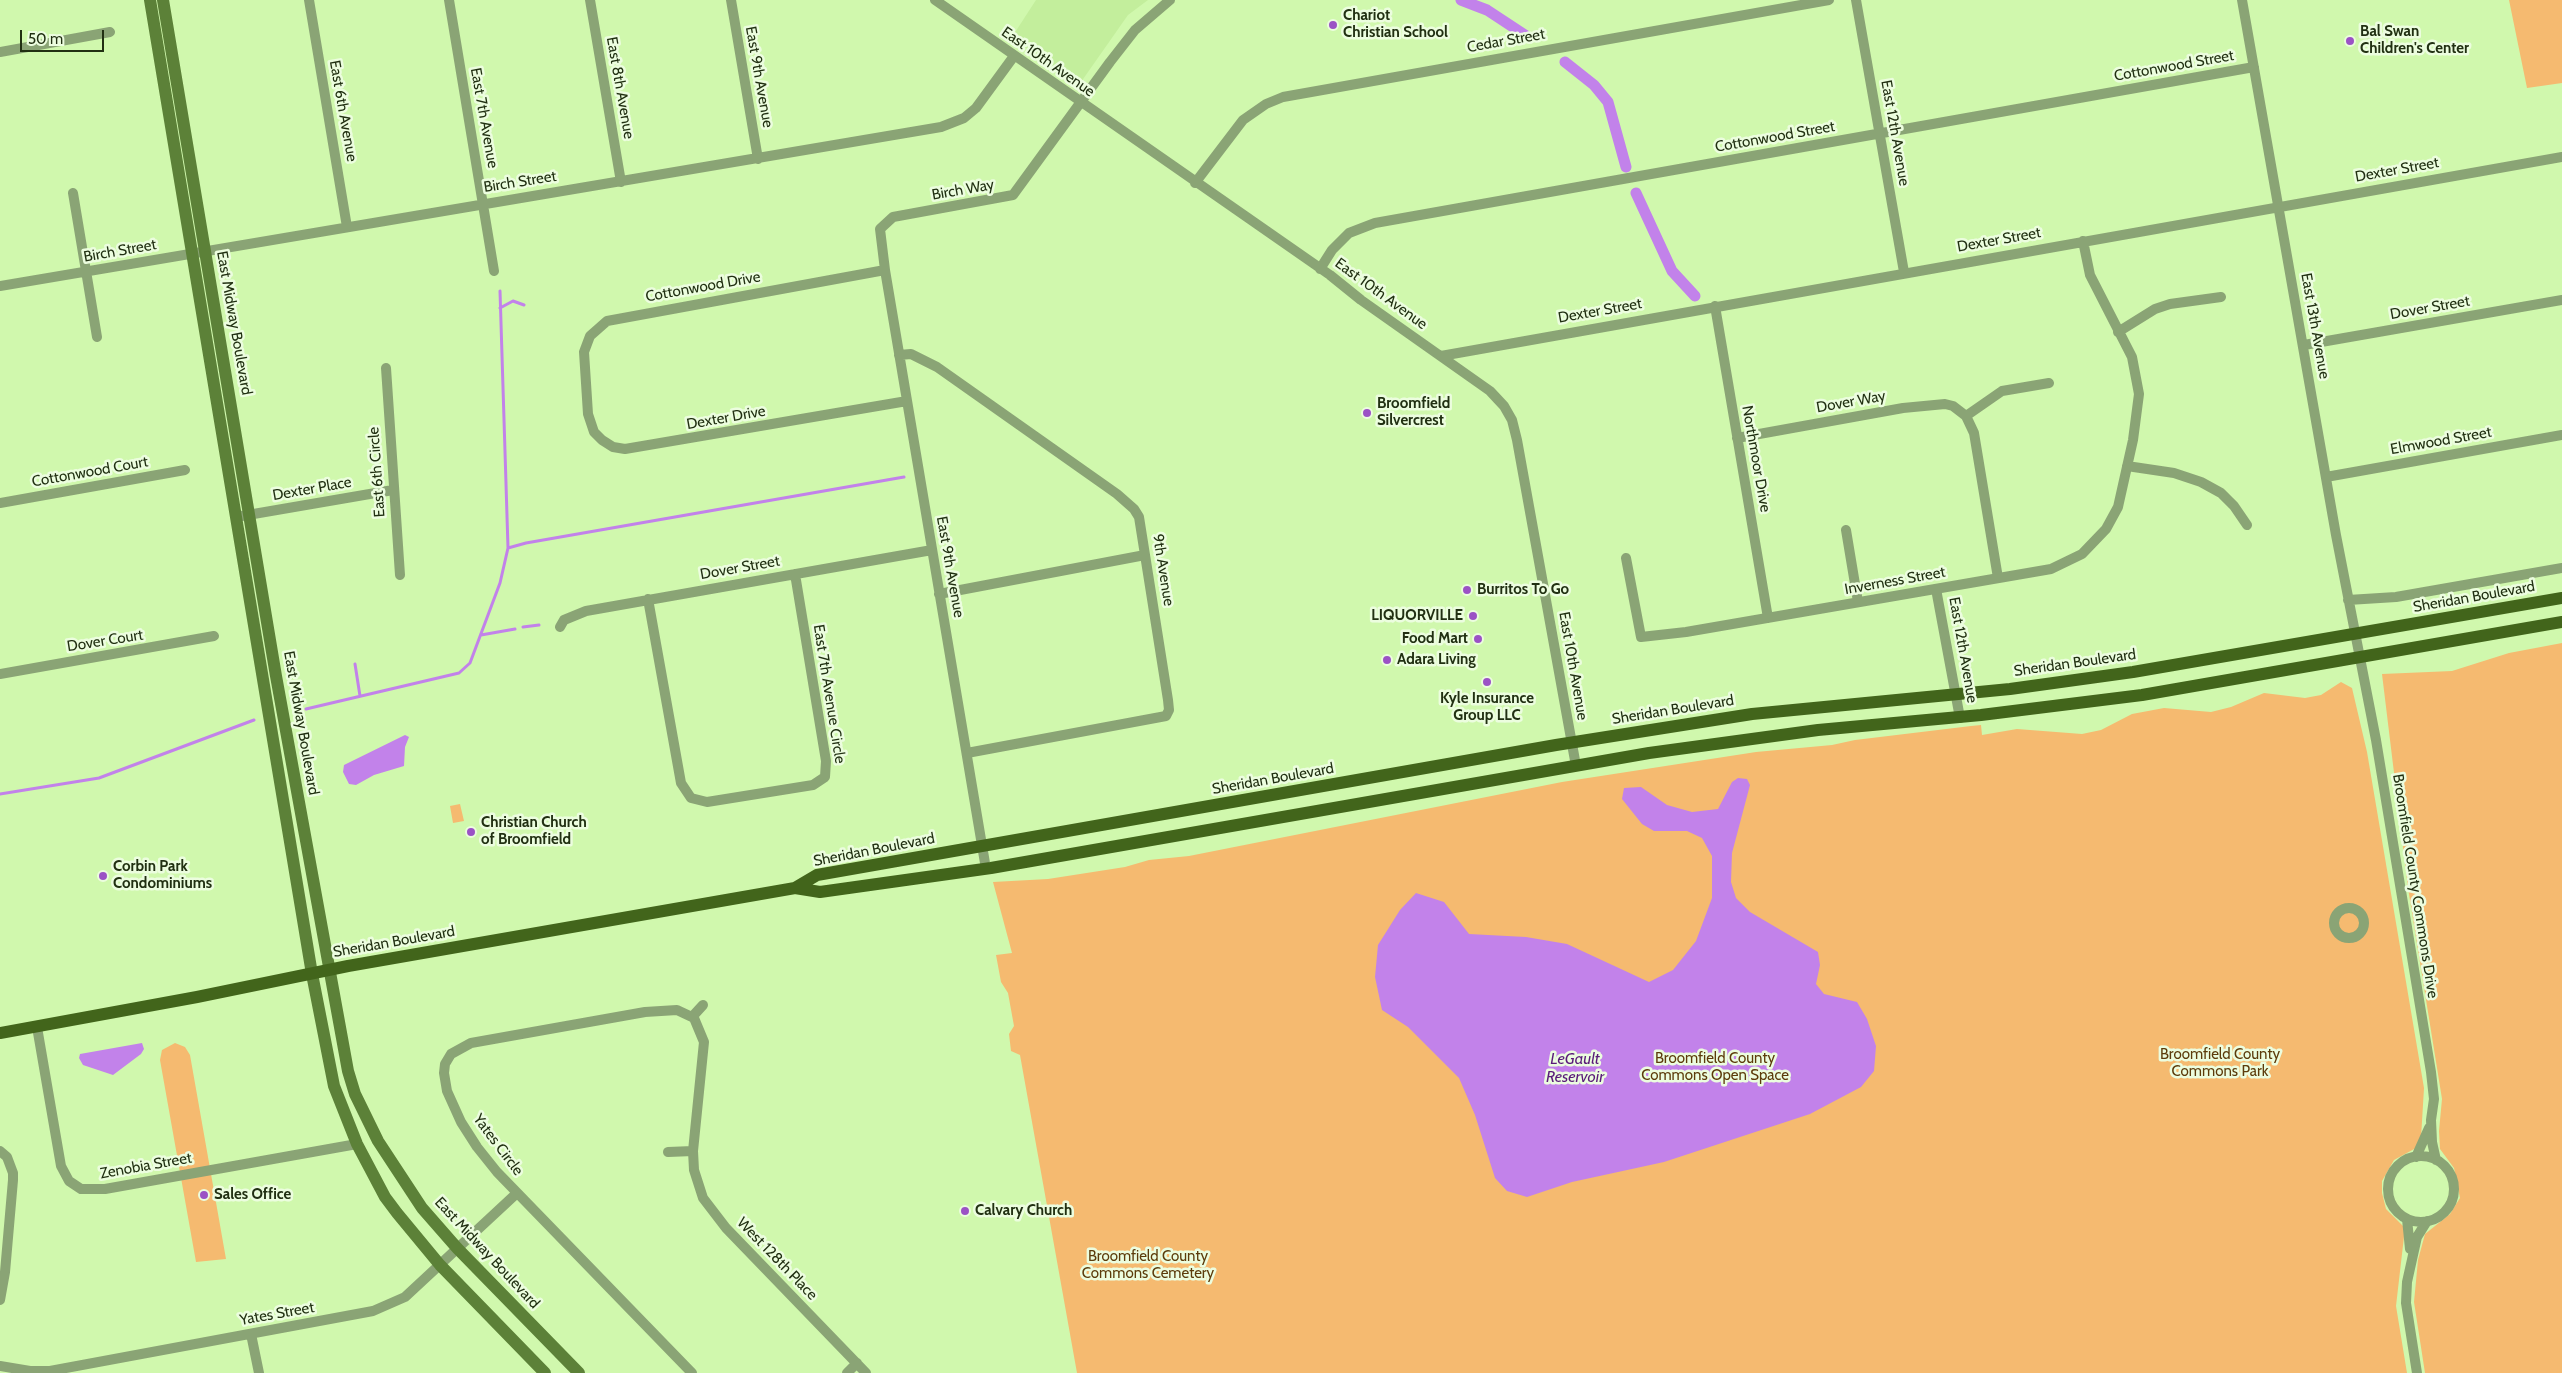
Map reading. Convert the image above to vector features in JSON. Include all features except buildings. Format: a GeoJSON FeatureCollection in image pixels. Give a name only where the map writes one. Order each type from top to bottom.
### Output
{"type":"FeatureCollection","features":[{"type":"Feature","properties":{"kind":"main road","name":"East Midway Boulevard"},"geometry":{"type":"LineString","coordinates":[[150,0],[249,514],[328,970],[348,1071],[366,1116],[388,1158],[411,1192],[457,1248],[579,1373]]}},
{"type":"Feature","properties":{"kind":"main road","name":"East Midway Boulevard"},"geometry":{"type":"LineString","coordinates":[[163,0],[236,517],[312,974],[334,1086],[357,1144],[385,1197],[440,1265],[545,1373]]}},
{"type":"Feature","properties":{"kind":"main road","name":"Sheridan Boulevard"},"geometry":{"type":"LineString","coordinates":[[795,888],[816,875],[1572,742],[1752,714],[1956,694],[2133,672],[2562,598]]}},
{"type":"Feature","properties":{"kind":"main road","name":"Sheridan Boulevard"},"geometry":{"type":"LineString","coordinates":[[0,1033],[328,970],[795,888],[820,892],[986,869],[1576,766],[1733,741],[1960,718],[2142,695],[2562,622]]}},
{"type":"Feature","properties":{"kind":"street","name":"East 6th Avenue"},"geometry":{"type":"LineString","coordinates":[[309,0],[347,227]]}},
{"type":"Feature","properties":{"kind":"street","name":"East 7th Avenue"},"geometry":{"type":"LineString","coordinates":[[449,0],[494,271]]}},
{"type":"Feature","properties":{"kind":"street","name":"East 8th Avenue"},"geometry":{"type":"LineString","coordinates":[[590,0],[621,182]]}},
{"type":"Feature","properties":{"kind":"street","name":"East 9th Avenue"},"geometry":{"type":"LineString","coordinates":[[731,0],[758,158]]}},
{"type":"Feature","properties":{"kind":"street","name":"East 10th Avenue"},"geometry":{"type":"LineString","coordinates":[[935,0],[1320,269],[1490,391],[1504,406],[1512,420],[1576,766]]}},
{"type":"Feature","properties":{"kind":"street"},"geometry":{"type":"LineString","coordinates":[[1080,103],[1135,30],[1170,0]]}},
{"type":"Feature","properties":{"kind":"street","name":"Cedar Street"},"geometry":{"type":"LineString","coordinates":[[1194,182],[1243,120],[1255,110],[1283,97],[1829,0]]}},
{"type":"Feature","properties":{"kind":"street","name":"East 12th Avenue"},"geometry":{"type":"LineString","coordinates":[[1856,0],[1904,272]]}},
{"type":"Feature","properties":{"kind":"street","name":"East 13th Avenue"},"geometry":{"type":"LineString","coordinates":[[2242,0],[2348,600],[2361,657]]}},
{"type":"Feature","properties":{"kind":"street"},"geometry":{"type":"LineString","coordinates":[[0,52],[110,32]]}},
{"type":"Feature","properties":{"kind":"street","name":"Birch Street"},"geometry":{"type":"LineString","coordinates":[[0,286],[484,203],[621,182],[952,124],[976,108],[1014,56]]}},
{"type":"Feature","properties":{"kind":"street","name":"Cottonwood Street"},"geometry":{"type":"LineString","coordinates":[[1320,269],[1332,250],[1349,232],[1375,223],[2254,67]]}},
{"type":"Feature","properties":{"kind":"street","name":"Birch Way"},"geometry":{"type":"LineString","coordinates":[[885,270],[879,235],[880,229],[890,218],[1013,195],[1080,103]]}},
{"type":"Feature","properties":{"kind":"street","name":"Dexter Street"},"geometry":{"type":"LineString","coordinates":[[1441,356],[1904,272],[2562,157]]}},
{"type":"Feature","properties":{"kind":"street"},"geometry":{"type":"LineString","coordinates":[[73,193],[97,337]]}},
{"type":"Feature","properties":{"kind":"street"},"geometry":{"type":"LineString","coordinates":[[2083,241],[2090,275],[2132,357],[2139,394],[2127,466],[2174,473],[2201,482],[2221,493],[2247,524]]}},
{"type":"Feature","properties":{"kind":"street","name":"East 9th Avenue"},"geometry":{"type":"LineString","coordinates":[[885,270],[986,869]]}},
{"type":"Feature","properties":{"kind":"street","name":"Cottonwood Drive"},"geometry":{"type":"LineString","coordinates":[[586,394],[584,352],[590,336],[607,321],[885,270]]}},
{"type":"Feature","properties":{"kind":"street"},"geometry":{"type":"LineString","coordinates":[[2118,332],[2156,309],[2170,304],[2221,297]]}},
{"type":"Feature","properties":{"kind":"street","name":"Dover Street"},"geometry":{"type":"LineString","coordinates":[[2304,345],[2562,300]]}},
{"type":"Feature","properties":{"kind":"street","name":"Northmoor Drive"},"geometry":{"type":"LineString","coordinates":[[1714,306],[1768,618]]}},
{"type":"Feature","properties":{"kind":"street","name":"9th Avenue"},"geometry":{"type":"LineString","coordinates":[[899,355],[911,354],[937,366],[1116,494],[1139,517],[1168,700],[1169,710],[1166,716],[967,753]]}},
{"type":"Feature","properties":{"kind":"street","name":"East 6th Circle"},"geometry":{"type":"LineString","coordinates":[[386,368],[400,574]]}},
{"type":"Feature","properties":{"kind":"street"},"geometry":{"type":"LineString","coordinates":[[1998,578],[1974,433],[1966,416],[2002,391],[2049,382]]}},
{"type":"Feature","properties":{"kind":"street","name":"Dexter Drive"},"geometry":{"type":"LineString","coordinates":[[586,394],[588,414],[594,432],[613,447],[625,449],[907,401]]}},
{"type":"Feature","properties":{"kind":"street","name":"Dover Way"},"geometry":{"type":"LineString","coordinates":[[1737,438],[1931,404],[1954,406],[1966,416]]}},
{"type":"Feature","properties":{"kind":"street","name":"Elmwood Street"},"geometry":{"type":"LineString","coordinates":[[2326,477],[2562,435]]}},
{"type":"Feature","properties":{"kind":"street","name":"Inverness Street"},"geometry":{"type":"LineString","coordinates":[[1626,558],[1641,637],[1686,632],[1998,578],[2050,568],[2082,554],[2106,529],[2121,497],[2127,466]]}},
{"type":"Feature","properties":{"kind":"street","name":"Cottonwood Court"},"geometry":{"type":"LineString","coordinates":[[0,503],[185,470]]}},
{"type":"Feature","properties":{"kind":"street","name":"Dexter Place"},"geometry":{"type":"LineString","coordinates":[[236,517],[393,490]]}},
{"type":"Feature","properties":{"kind":"street"},"geometry":{"type":"LineString","coordinates":[[1846,530],[1858,602]]}},
{"type":"Feature","properties":{"kind":"street","name":"Dover Street"},"geometry":{"type":"LineString","coordinates":[[560,627],[564,620],[586,612],[648,599],[932,550]]}},
{"type":"Feature","properties":{"kind":"street"},"geometry":{"type":"LineString","coordinates":[[939,594],[1145,555]]}},
{"type":"Feature","properties":{"kind":"street","name":"Sheridan Boulevard"},"geometry":{"type":"LineString","coordinates":[[2348,600],[2396,597],[2562,568]]}},
{"type":"Feature","properties":{"kind":"street","name":"East 7th Avenue Circle"},"geometry":{"type":"LineString","coordinates":[[648,599],[681,784],[691,798],[707,802],[813,785],[825,777],[826,760],[795,574]]}},
{"type":"Feature","properties":{"kind":"street","name":"East 12th Avenue"},"geometry":{"type":"LineString","coordinates":[[1936,589],[1960,718]]}},
{"type":"Feature","properties":{"kind":"street","name":"Dover Court"},"geometry":{"type":"LineString","coordinates":[[0,674],[214,636]]}},
{"type":"Feature","properties":{"kind":"street","name":"Broomfield County Commons Drive"},"geometry":{"type":"LineString","coordinates":[[2361,657],[2434,1099],[2425,1141],[2416,1157]]}},
{"type":"Feature","properties":{"kind":"street"},"geometry":{"type":"LineString","coordinates":[[692,1017],[703,1006]]}},
{"type":"Feature","properties":{"kind":"street","name":"Yates Circle"},"geometry":{"type":"LineString","coordinates":[[692,1017],[677,1010],[645,1012],[471,1043],[444,1055],[447,1091],[461,1122],[492,1166],[692,1373]]}},
{"type":"Feature","properties":{"kind":"street","name":"West 128th Place"},"geometry":{"type":"LineString","coordinates":[[692,1017],[699,1026],[704,1042],[693,1151],[698,1186],[712,1211],[866,1373]]}},
{"type":"Feature","properties":{"kind":"street","name":"Zenobia Street"},"geometry":{"type":"LineString","coordinates":[[37,1026],[61,1166],[68,1181],[81,1189],[105,1189],[357,1144]]}},
{"type":"Feature","properties":{"kind":"street","name":"Broomfield County Commons Drive"},"geometry":{"type":"LineString","coordinates":[[2431,1120],[2436,1160]]}},
{"type":"Feature","properties":{"kind":"street"},"geometry":{"type":"LineString","coordinates":[[0,1151],[7,1157],[14,1180],[5,1272],[0,1300]]}},
{"type":"Feature","properties":{"kind":"street"},"geometry":{"type":"LineString","coordinates":[[668,1152],[693,1151]]}},
{"type":"Feature","properties":{"kind":"street"},"geometry":{"type":"LineString","coordinates":[[2410,1260],[2417,1236],[2427,1222],[2447,1210],[2454,1190],[2448,1171],[2436,1160],[2426,1156],[2416,1157],[2400,1164],[2389,1181],[2391,1202],[2398,1213],[2407,1219],[2427,1222]]}},
{"type":"Feature","properties":{"kind":"street","name":"Yates Street"},"geometry":{"type":"LineString","coordinates":[[0,1366],[30,1371],[50,1370],[373,1312],[405,1297],[517,1192]]}},
{"type":"Feature","properties":{"kind":"street"},"geometry":{"type":"LineString","coordinates":[[2407,1219],[2410,1235],[2410,1260],[2406,1303],[2417,1373]]}},
{"type":"Feature","properties":{"kind":"street"},"geometry":{"type":"LineString","coordinates":[[252,1334],[258,1373]]}},
{"type":"Feature","properties":{"kind":"street"},"geometry":{"type":"LineString","coordinates":[[847,1373],[857,1363]]}},
{"type":"Feature","properties":{"kind":"shaded area"},"geometry":{"type":"Polygon","coordinates":[[[1036,0],[1148,0],[1128,15],[1081,82],[1075,84],[1012,37],[1036,0]]]}},
{"type":"Feature","properties":{"kind":"green space"},"geometry":{"type":"Polygon","coordinates":[[[2509,0],[2562,0],[2562,83],[2527,88],[2509,0]]]}},
{"type":"Feature","properties":{"kind":"green space"},"geometry":{"type":"Polygon","coordinates":[[[2562,643],[2562,1373],[2425,1373],[2414,1302],[2418,1260],[2425,1234],[2450,1214],[2460,1198],[2454,1168],[2440,1149],[2439,1131],[2442,1099],[2408,888],[2382,674],[2452,671],[2509,653],[2562,643]]]}},
{"type":"Feature","properties":{"kind":"green space"},"geometry":{"type":"Polygon","coordinates":[[[2341,682],[2352,688],[2367,752],[2424,1088],[2421,1138],[2416,1148],[2394,1160],[2382,1181],[2382,1193],[2386,1209],[2405,1228],[2396,1306],[2407,1373],[1077,1373],[1020,1055],[1011,1051],[1009,1034],[1014,1026],[1008,993],[1001,982],[996,955],[1012,953],[993,882],[1048,879],[1125,867],[1149,860],[1189,856],[1562,782],[1756,752],[1832,745],[1855,740],[1981,725],[1982,735],[2017,729],[2082,734],[2101,730],[2132,714],[2164,708],[2211,712],[2231,707],[2264,693],[2305,698],[2321,695],[2341,682]]]}},
{"type":"Feature","properties":{"kind":"green space"},"geometry":{"type":"Polygon","coordinates":[[[460,804],[464,821],[453,823],[450,806],[460,804]]]}},
{"type":"Feature","properties":{"kind":"green space"},"geometry":{"type":"Polygon","coordinates":[[[175,1043],[185,1047],[190,1055],[226,1259],[196,1262],[160,1060],[162,1050],[175,1043]]]}},
{"type":"Feature","properties":{"kind":"water"},"geometry":{"type":"Polygon","coordinates":[[[405,735],[409,737],[405,747],[404,766],[374,775],[356,785],[349,784],[343,772],[344,765],[405,735]]]}},
{"type":"Feature","properties":{"kind":"water","name":"LeGault Reservoir"},"geometry":{"type":"Polygon","coordinates":[[[1738,778],[1747,779],[1750,785],[1732,853],[1731,882],[1736,898],[1750,912],[1818,952],[1820,965],[1816,984],[1824,994],[1857,1002],[1867,1019],[1876,1046],[1874,1071],[1861,1087],[1810,1114],[1664,1162],[1572,1182],[1527,1197],[1507,1191],[1495,1178],[1475,1115],[1459,1078],[1408,1027],[1382,1010],[1375,977],[1378,945],[1400,910],[1416,893],[1444,902],[1469,934],[1526,937],[1567,944],[1649,982],[1673,970],[1696,941],[1712,898],[1712,856],[1702,838],[1687,831],[1654,831],[1642,824],[1622,799],[1624,788],[1641,787],[1667,805],[1692,812],[1718,809],[1732,782],[1738,778]]]}},
{"type":"Feature","properties":{"kind":"water"},"geometry":{"type":"Polygon","coordinates":[[[142,1043],[144,1049],[141,1054],[113,1075],[83,1065],[79,1058],[80,1054],[142,1043]]]}},
{"type":"Feature","properties":{"kind":"waterway"},"geometry":{"type":"LineString","coordinates":[[1461,0],[1487,10],[1528,37]]}},
{"type":"Feature","properties":{"kind":"waterway"},"geometry":{"type":"LineString","coordinates":[[1565,62],[1594,85],[1608,102],[1626,167]]}},
{"type":"Feature","properties":{"kind":"waterway"},"geometry":{"type":"LineString","coordinates":[[1636,193],[1672,271],[1695,296]]}},
{"type":"Feature","properties":{"kind":"waterway"},"geometry":{"type":"LineString","coordinates":[[306,709],[459,673],[470,663],[500,583],[508,548],[500,291]]}},
{"type":"Feature","properties":{"kind":"waterway"},"geometry":{"type":"LineString","coordinates":[[500,308],[513,301],[524,305]]}},
{"type":"Feature","properties":{"kind":"waterway"},"geometry":{"type":"LineString","coordinates":[[508,548],[526,543],[904,477]]}},
{"type":"Feature","properties":{"kind":"waterway"},"geometry":{"type":"LineString","coordinates":[[523,627],[539,625]]}},
{"type":"Feature","properties":{"kind":"waterway"},"geometry":{"type":"LineString","coordinates":[[481,635],[515,629]]}},
{"type":"Feature","properties":{"kind":"waterway"},"geometry":{"type":"LineString","coordinates":[[355,664],[360,696]]}},
{"type":"Feature","properties":{"kind":"waterway"},"geometry":{"type":"LineString","coordinates":[[0,794],[99,778],[254,720]]}},
{"type":"Feature","properties":{"kind":"place","name":"Chariot Christian School"},"geometry":{"type":"Point","coordinates":[1333,25]}},
{"type":"Feature","properties":{"kind":"place","name":"Bal Swan Children's Center"},"geometry":{"type":"Point","coordinates":[2350,41]}},
{"type":"Feature","properties":{"kind":"place","name":"Broomfield Silvercrest"},"geometry":{"type":"Point","coordinates":[1367,413]}},
{"type":"Feature","properties":{"kind":"place","name":"Burritos To Go"},"geometry":{"type":"Point","coordinates":[1467,590]}},
{"type":"Feature","properties":{"kind":"place","name":"LIQUORVILLE"},"geometry":{"type":"Point","coordinates":[1473,616]}},
{"type":"Feature","properties":{"kind":"place","name":"Food Mart"},"geometry":{"type":"Point","coordinates":[1478,639]}},
{"type":"Feature","properties":{"kind":"place","name":"Adara Living"},"geometry":{"type":"Point","coordinates":[1387,660]}},
{"type":"Feature","properties":{"kind":"place","name":"Kyle Insurance Group LLC"},"geometry":{"type":"Point","coordinates":[1487,682]}},
{"type":"Feature","properties":{"kind":"place","name":"Christian Church of Broomfield"},"geometry":{"type":"Point","coordinates":[471,832]}},
{"type":"Feature","properties":{"kind":"place","name":"Corbin Park Condominiums"},"geometry":{"type":"Point","coordinates":[103,876]}},
{"type":"Feature","properties":{"kind":"place","name":"Sales Office"},"geometry":{"type":"Point","coordinates":[204,1195]}},
{"type":"Feature","properties":{"kind":"place","name":"Calvary Church"},"geometry":{"type":"Point","coordinates":[965,1211]}},
{"type":"Feature","properties":{"kind":"park label","name":"Broomfield County Commons Park"},"geometry":{"type":"Point","coordinates":[2220,1064]}},
{"type":"Feature","properties":{"kind":"park label","name":"Broomfield County Commons Open Space"},"geometry":{"type":"Point","coordinates":[1715,1068]}},
{"type":"Feature","properties":{"kind":"park label","name":"Broomfield County Commons Cemetery"},"geometry":{"type":"Point","coordinates":[1148,1266]}}]}
